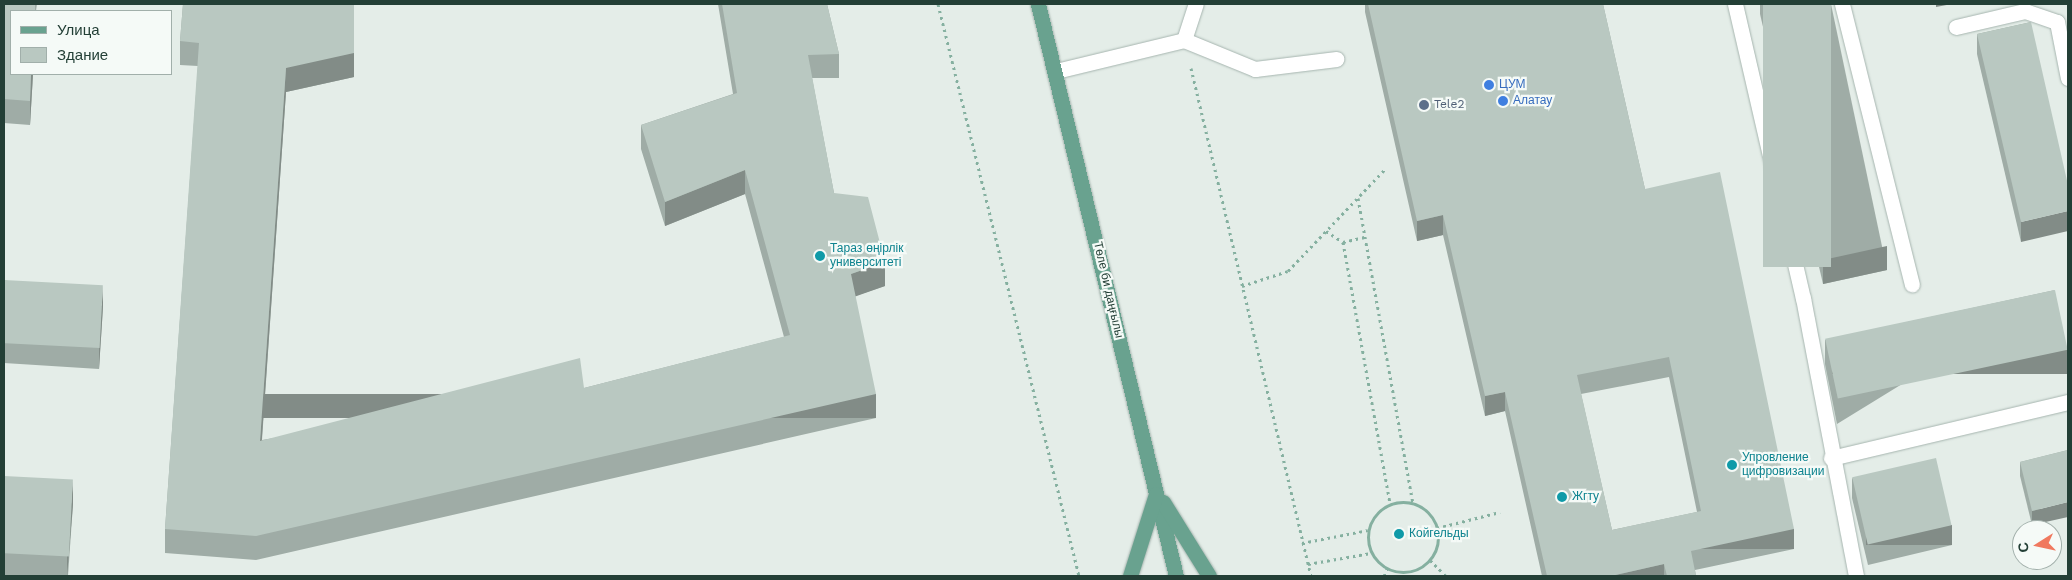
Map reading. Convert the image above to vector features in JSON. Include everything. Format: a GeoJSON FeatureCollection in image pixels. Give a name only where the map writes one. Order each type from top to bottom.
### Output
{"type":"FeatureCollection","features":[{"type":"Feature","properties":{"kind":"main road","name":"Төле би даңғылы"},"geometry":{"type":"LineString","coordinates":[[1038,4],[1056,71],[1176,576]]}},
{"type":"Feature","properties":{"kind":"main road"},"geometry":{"type":"LineString","coordinates":[[1130,576],[1157,492]]}},
{"type":"Feature","properties":{"kind":"main road"},"geometry":{"type":"LineString","coordinates":[[1157,492],[1209,576]]}},
{"type":"Feature","properties":{"kind":"lane"},"geometry":{"type":"LineString","coordinates":[[1184,40],[1196,4]]}},
{"type":"Feature","properties":{"kind":"lane"},"geometry":{"type":"LineString","coordinates":[[1735,4],[1803,298],[1831,458],[1856,576]]}},
{"type":"Feature","properties":{"kind":"lane"},"geometry":{"type":"LineString","coordinates":[[1842,4],[1912,284]]}},
{"type":"Feature","properties":{"kind":"lane"},"geometry":{"type":"LineString","coordinates":[[1956,27],[2025,11],[2057,22],[2068,78]]}},
{"type":"Feature","properties":{"kind":"lane"},"geometry":{"type":"LineString","coordinates":[[1056,71],[1184,40],[1255,69],[1336,59]]}},
{"type":"Feature","properties":{"kind":"lane"},"geometry":{"type":"LineString","coordinates":[[1831,458],[2068,402]]}},
{"type":"Feature","properties":{"kind":"path"},"geometry":{"type":"LineString","coordinates":[[938,4],[1079,576]]}},
{"type":"Feature","properties":{"kind":"path"},"geometry":{"type":"LineString","coordinates":[[1184,40],[1311,576]]}},
{"type":"Feature","properties":{"kind":"path"},"geometry":{"type":"LineString","coordinates":[[1242,286],[1288,271],[1386,168]]}},
{"type":"Feature","properties":{"kind":"path"},"geometry":{"type":"LineString","coordinates":[[1358,198],[1413,503]]}},
{"type":"Feature","properties":{"kind":"path"},"geometry":{"type":"LineString","coordinates":[[1326,232],[1343,242],[1364,237]]}},
{"type":"Feature","properties":{"kind":"path"},"geometry":{"type":"LineString","coordinates":[[1343,242],[1390,504]]}},
{"type":"Feature","properties":{"kind":"path"},"geometry":{"type":"LineString","coordinates":[[1413,503],[1432,517],[1438,539],[1430,560],[1410,574],[1387,569],[1371,553],[1368,530],[1372,519],[1390,504],[1413,503]]}},
{"type":"Feature","properties":{"kind":"path"},"geometry":{"type":"LineString","coordinates":[[1436,528],[1500,512]]}},
{"type":"Feature","properties":{"kind":"path"},"geometry":{"type":"LineString","coordinates":[[1302,543],[1368,530]]}},
{"type":"Feature","properties":{"kind":"path"},"geometry":{"type":"LineString","coordinates":[[1308,564],[1371,553]]}},
{"type":"Feature","properties":{"kind":"path"},"geometry":{"type":"LineString","coordinates":[[1430,560],[1446,576]]}},
{"type":"Feature","properties":{"kind":"path"},"geometry":{"type":"LineString","coordinates":[[1384,576],[1387,569]]}},
{"type":"Feature","properties":{"kind":"building"},"geometry":{"type":"Polygon","coordinates":[[[4,4],[35,4],[35,10],[10,10],[10,75],[31,75],[30,101],[4,99],[4,4]]]}},
{"type":"Feature","properties":{"kind":"building"},"geometry":{"type":"Polygon","coordinates":[[[183,4],[354,4],[354,53],[286,68],[260,441],[580,358],[584,388],[790,335],[745,170],[665,202],[641,125],[737,93],[722,4],[827,4],[839,54],[808,55],[834,193],[868,197],[885,262],[851,274],[876,394],[256,536],[165,529],[199,43],[180,41],[183,4]]]}},
{"type":"Feature","properties":{"kind":"building"},"geometry":{"type":"Polygon","coordinates":[[[1368,4],[1603,4],[1645,189],[1720,172],[1794,529],[1691,551],[1696,576],[1667,576],[1664,564],[1611,576],[1547,576],[1505,392],[1485,396],[1443,215],[1417,221],[1368,4]],[[1669,357],[1577,375],[1612,530],[1701,511],[1669,357]]]}},
{"type":"Feature","properties":{"kind":"building"},"geometry":{"type":"Polygon","coordinates":[[[1763,4],[1831,4],[1831,267],[1763,267],[1763,4]]]}},
{"type":"Feature","properties":{"kind":"building"},"geometry":{"type":"Polygon","coordinates":[[[2031,22],[2068,185],[2068,211],[2021,222],[1977,34],[2031,22]]]}},
{"type":"Feature","properties":{"kind":"building"},"geometry":{"type":"Polygon","coordinates":[[[4,280],[103,285],[100,348],[4,343],[4,280]]]}},
{"type":"Feature","properties":{"kind":"building"},"geometry":{"type":"Polygon","coordinates":[[[2055,290],[2068,350],[1838,399],[1825,339],[2055,290]]]}},
{"type":"Feature","properties":{"kind":"building"},"geometry":{"type":"Polygon","coordinates":[[[2068,450],[2068,502],[2032,511],[2020,462],[2068,450]]]}},
{"type":"Feature","properties":{"kind":"building"},"geometry":{"type":"Polygon","coordinates":[[[1936,458],[1952,525],[1868,545],[1852,477],[1936,458]]]}},
{"type":"Feature","properties":{"kind":"building"},"geometry":{"type":"Polygon","coordinates":[[[4,476],[73,480],[69,557],[4,553],[4,476]]]}},
{"type":"Feature","properties":{"kind":"place","name":"ЦУМ"},"geometry":{"type":"Point","coordinates":[1489,85]}},
{"type":"Feature","properties":{"kind":"place","name":"Алатау"},"geometry":{"type":"Point","coordinates":[1503,101]}},
{"type":"Feature","properties":{"kind":"place","name":"Tele2"},"geometry":{"type":"Point","coordinates":[1424,105]}},
{"type":"Feature","properties":{"kind":"place","name":"Тараз өңірлік университеті"},"geometry":{"type":"Point","coordinates":[820,256]}},
{"type":"Feature","properties":{"kind":"place","name":"Упровление цифровизации"},"geometry":{"type":"Point","coordinates":[1732,465]}},
{"type":"Feature","properties":{"kind":"place","name":"Жгту"},"geometry":{"type":"Point","coordinates":[1562,497]}},
{"type":"Feature","properties":{"kind":"place","name":"Койгельды"},"geometry":{"type":"Point","coordinates":[1399,534]}}]}
